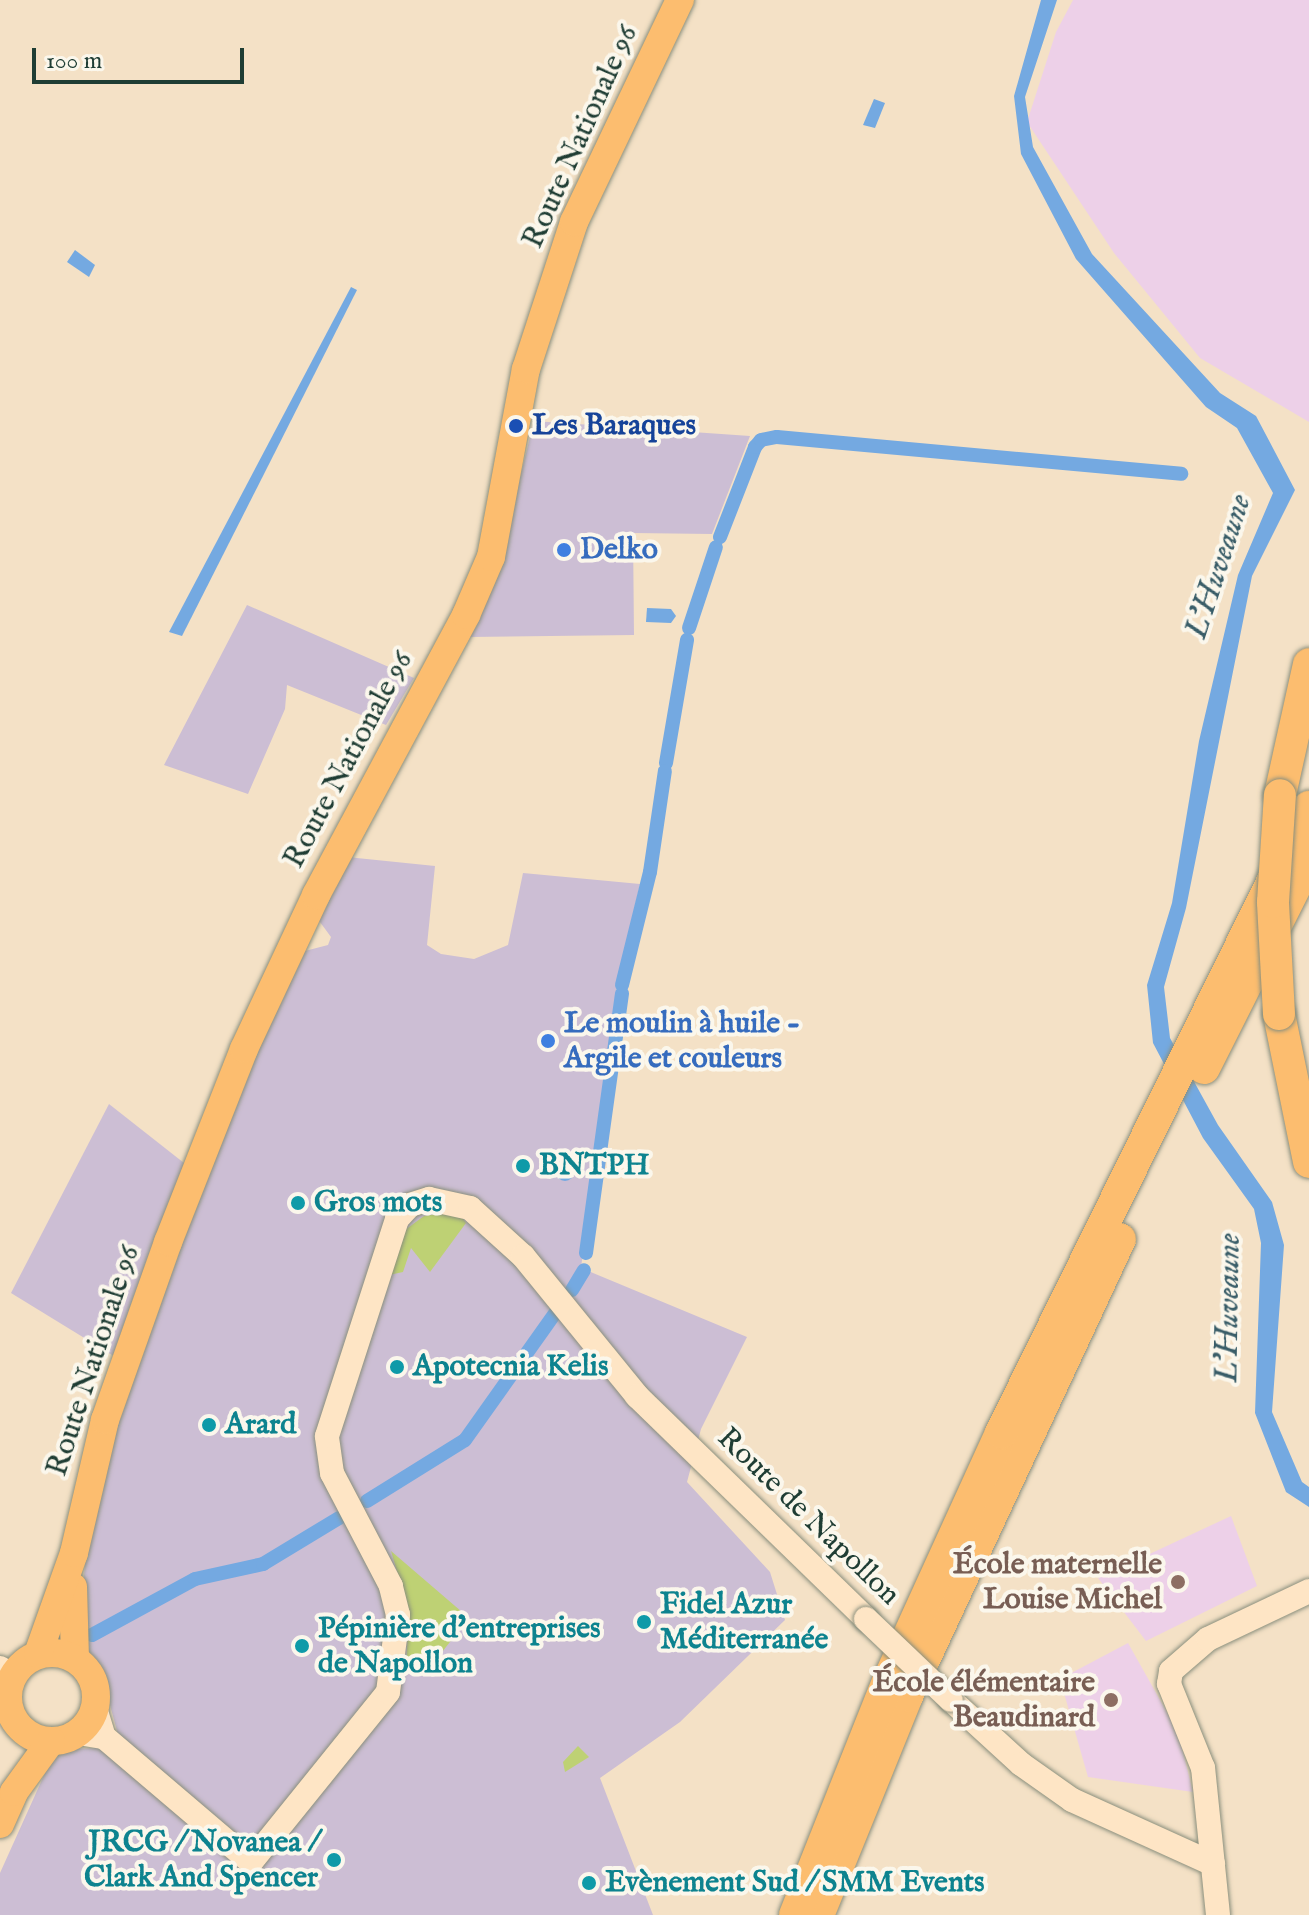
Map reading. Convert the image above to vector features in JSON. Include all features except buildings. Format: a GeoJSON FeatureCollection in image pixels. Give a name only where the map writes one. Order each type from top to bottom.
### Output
{"type":"FeatureCollection","features":[{"type":"Feature","properties":{"kind":"highway"},"geometry":{"type":"LineString","coordinates":[[1309,664],[1295,801],[1273,902],[1279,1014],[1309,1162]]}},
{"type":"Feature","properties":{"kind":"highway"},"geometry":{"type":"LineString","coordinates":[[1201,1049],[1295,801]]}},
{"type":"Feature","properties":{"kind":"highway"},"geometry":{"type":"LineString","coordinates":[[795,1915],[931,1587],[1201,1049],[1309,859]]}},
{"type":"Feature","properties":{"kind":"highway"},"geometry":{"type":"LineString","coordinates":[[819,1915],[959,1581],[1173,1107]]}},
{"type":"Feature","properties":{"kind":"main road","name":"Route Nationale 96"},"geometry":{"type":"LineString","coordinates":[[74,1553],[105,1420],[244,1049],[316,895],[466,615],[491,557],[526,369],[574,222],[680,0]]}},
{"type":"Feature","properties":{"kind":"main road"},"geometry":{"type":"LineString","coordinates":[[38,1654],[74,1553]]}},
{"type":"Feature","properties":{"kind":"main road"},"geometry":{"type":"LineString","coordinates":[[14,1792],[77,1737],[95,1708],[93,1680],[75,1658],[74,1553]]}},
{"type":"Feature","properties":{"kind":"main road"},"geometry":{"type":"LineString","coordinates":[[0,1824],[14,1792],[20,1728],[8,1703],[6,1672],[38,1654],[75,1658]]}},
{"type":"Feature","properties":{"kind":"main road"},"geometry":{"type":"LineString","coordinates":[[20,1728],[77,1737]]}},
{"type":"Feature","properties":{"kind":"street","name":"Route de Napollon"},"geometry":{"type":"LineString","coordinates":[[77,1737],[251,1862],[388,1692],[398,1615],[391,1586],[332,1473],[327,1436],[397,1219],[410,1205],[429,1199],[470,1208],[523,1256],[637,1396],[866,1619],[1021,1764],[1072,1800],[1213,1864]]}},
{"type":"Feature","properties":{"kind":"street"},"geometry":{"type":"LineString","coordinates":[[1218,1915],[1203,1768],[1169,1684],[1171,1671],[1208,1639],[1309,1591]]}},
{"type":"Feature","properties":{"kind":"shaded area"},"geometry":{"type":"Polygon","coordinates":[[[1073,0],[1309,0],[1309,422],[1200,358],[1114,253],[1027,122],[1056,32],[1073,0]]]}},
{"type":"Feature","properties":{"kind":"shaded area"},"geometry":{"type":"Polygon","coordinates":[[[534,421],[750,436],[712,534],[633,533],[634,635],[468,637],[498,567],[534,421]]]}},
{"type":"Feature","properties":{"kind":"shaded area"},"geometry":{"type":"Polygon","coordinates":[[[247,605],[414,678],[386,725],[287,685],[285,709],[248,794],[164,765],[247,605]]]}},
{"type":"Feature","properties":{"kind":"shaded area"},"geometry":{"type":"Polygon","coordinates":[[[347,857],[435,866],[427,945],[441,954],[474,959],[508,945],[523,873],[640,884],[617,984],[581,1268],[747,1337],[701,1429],[687,1482],[770,1572],[785,1620],[680,1722],[600,1778],[653,1915],[0,1915],[0,1873],[50,1762],[65,1749],[102,1748],[117,1731],[102,1675],[80,1637],[87,1532],[128,1377],[204,1178],[301,952],[328,945],[331,937],[317,918],[347,857]]]}},
{"type":"Feature","properties":{"kind":"shaded area"},"geometry":{"type":"Polygon","coordinates":[[[109,1104],[184,1163],[117,1358],[11,1293],[109,1104]]]}},
{"type":"Feature","properties":{"kind":"shaded area","name":"École maternelle Louise Michel"},"geometry":{"type":"Polygon","coordinates":[[[1231,1516],[1257,1586],[1146,1641],[1098,1578],[1231,1516]]]}},
{"type":"Feature","properties":{"kind":"shaded area","name":"École élémentaire Beaudinard"},"geometry":{"type":"Polygon","coordinates":[[[1128,1643],[1178,1732],[1193,1792],[1088,1777],[1060,1679],[1128,1643]]]}},
{"type":"Feature","properties":{"kind":"green space"},"geometry":{"type":"Polygon","coordinates":[[[460,1215],[466,1223],[430,1272],[411,1248],[403,1272],[389,1275],[405,1230],[424,1216],[460,1215]]]}},
{"type":"Feature","properties":{"kind":"green space"},"geometry":{"type":"Polygon","coordinates":[[[391,1551],[469,1618],[423,1676],[406,1668],[409,1612],[391,1551]]]}},
{"type":"Feature","properties":{"kind":"green space"},"geometry":{"type":"Polygon","coordinates":[[[578,1746],[589,1757],[565,1772],[563,1762],[578,1746]]]}},
{"type":"Feature","properties":{"kind":"water"},"geometry":{"type":"Polygon","coordinates":[[[1041,0],[1057,0],[1025,97],[1033,147],[1092,254],[1220,393],[1256,416],[1295,490],[1252,576],[1186,908],[1164,987],[1170,1038],[1218,1125],[1272,1202],[1284,1245],[1272,1412],[1302,1482],[1309,1487],[1309,1507],[1286,1492],[1255,1413],[1261,1243],[1254,1209],[1203,1138],[1153,1043],[1147,985],[1172,903],[1199,741],[1238,575],[1273,493],[1237,428],[1206,407],[1076,259],[1021,154],[1014,96],[1041,0]]]}},
{"type":"Feature","properties":{"kind":"water"},"geometry":{"type":"Polygon","coordinates":[[[874,99],[885,103],[875,128],[863,125],[874,99]]]}},
{"type":"Feature","properties":{"kind":"water"},"geometry":{"type":"Polygon","coordinates":[[[75,250],[95,265],[89,277],[67,262],[75,250]]]}},
{"type":"Feature","properties":{"kind":"water"},"geometry":{"type":"Polygon","coordinates":[[[351,287],[357,290],[182,636],[169,632],[351,287]]]}},
{"type":"Feature","properties":{"kind":"water"},"geometry":{"type":"Polygon","coordinates":[[[647,608],[671,609],[676,616],[671,623],[646,622],[647,608]]]}},
{"type":"Feature","properties":{"kind":"water"},"geometry":{"type":"Polygon","coordinates":[[[561,1163],[569,1163],[574,1172],[572,1179],[561,1181],[556,1176],[556,1168],[561,1163]]]}},
{"type":"Feature","properties":{"kind":"waterway"},"geometry":{"type":"LineString","coordinates":[[720,537],[755,447],[761,440],[777,437],[1181,474]]}},
{"type":"Feature","properties":{"kind":"waterway"},"geometry":{"type":"LineString","coordinates":[[689,628],[716,547]]}},
{"type":"Feature","properties":{"kind":"waterway"},"geometry":{"type":"LineString","coordinates":[[666,763],[687,640]]}},
{"type":"Feature","properties":{"kind":"waterway"},"geometry":{"type":"LineString","coordinates":[[622,985],[650,872],[665,771]]}},
{"type":"Feature","properties":{"kind":"waterway"},"geometry":{"type":"LineString","coordinates":[[586,1253],[622,993]]}},
{"type":"Feature","properties":{"kind":"waterway"},"geometry":{"type":"LineString","coordinates":[[572,1290],[584,1270]]}},
{"type":"Feature","properties":{"kind":"waterway"},"geometry":{"type":"LineString","coordinates":[[367,1501],[465,1440],[556,1312]]}},
{"type":"Feature","properties":{"kind":"waterway"},"geometry":{"type":"LineString","coordinates":[[92,1635],[195,1579],[263,1564],[339,1518]]}},
{"type":"Feature","properties":{"kind":"place","name":"Les Baraques"},"geometry":{"type":"Point","coordinates":[516,426]}},
{"type":"Feature","properties":{"kind":"place","name":"Delko"},"geometry":{"type":"Point","coordinates":[564,550]}},
{"type":"Feature","properties":{"kind":"place","name":"Le moulin à huile - Argile et couleurs"},"geometry":{"type":"Point","coordinates":[548,1041]}},
{"type":"Feature","properties":{"kind":"place","name":"BNTPH"},"geometry":{"type":"Point","coordinates":[523,1166]}},
{"type":"Feature","properties":{"kind":"place","name":"Gros mots"},"geometry":{"type":"Point","coordinates":[298,1203]}},
{"type":"Feature","properties":{"kind":"place","name":"Apotecnia Kelis"},"geometry":{"type":"Point","coordinates":[397,1367]}},
{"type":"Feature","properties":{"kind":"place","name":"Arard"},"geometry":{"type":"Point","coordinates":[209,1425]}},
{"type":"Feature","properties":{"kind":"place","name":"École maternelle Louise Michel"},"geometry":{"type":"Point","coordinates":[1178,1582]}},
{"type":"Feature","properties":{"kind":"place","name":"Fidel Azur Méditerranée"},"geometry":{"type":"Point","coordinates":[644,1622]}},
{"type":"Feature","properties":{"kind":"place","name":"Pépinière d'entreprises de Napollon"},"geometry":{"type":"Point","coordinates":[302,1646]}},
{"type":"Feature","properties":{"kind":"place","name":"École élémentaire Beaudinard"},"geometry":{"type":"Point","coordinates":[1111,1700]}},
{"type":"Feature","properties":{"kind":"place","name":"JRCG / Novanea / Clark And Spencer"},"geometry":{"type":"Point","coordinates":[334,1860]}},
{"type":"Feature","properties":{"kind":"place","name":"Evènement Sud / SMM Events"},"geometry":{"type":"Point","coordinates":[589,1883]}},
{"type":"Feature","properties":{"kind":"water label","name":"L'Huveaune"},"geometry":{"type":"Point","coordinates":[1220,567]}},
{"type":"Feature","properties":{"kind":"water label","name":"L'Huveaune"},"geometry":{"type":"Point","coordinates":[1230,1308]}}]}
